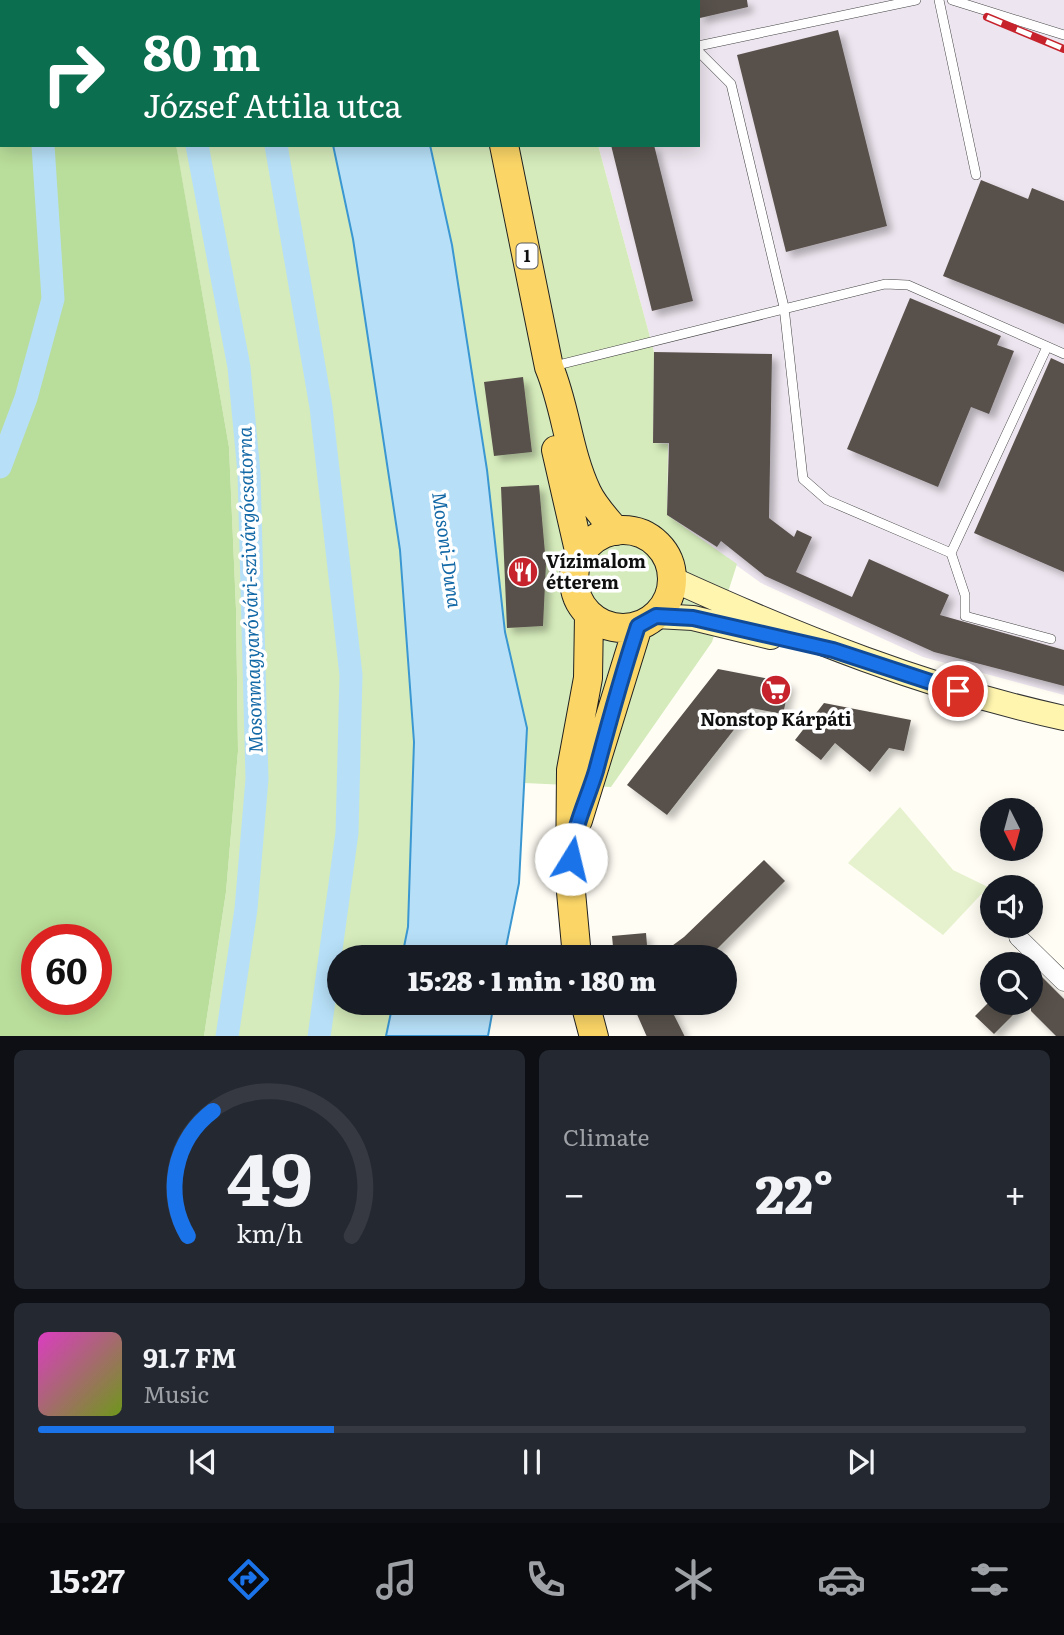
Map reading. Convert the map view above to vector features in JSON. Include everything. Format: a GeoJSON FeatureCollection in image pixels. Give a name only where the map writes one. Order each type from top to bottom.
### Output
{"type":"FeatureCollection","features":[{"type":"Feature","properties":{"kind":"main road","name":"1"},"geometry":{"type":"LineString","coordinates":[[504,147],[549,367],[560,393],[575,461],[587,492],[616,531]]}},
{"type":"Feature","properties":{"kind":"main road","name":"1"},"geometry":{"type":"LineString","coordinates":[[549,367],[548,394],[555,441],[580,555],[574,586],[579,602],[589,614],[588,678],[570,771],[570,881],[576,945]]}},
{"type":"Feature","properties":{"kind":"main road"},"geometry":{"type":"LineString","coordinates":[[580,555],[592,542],[616,531],[639,533],[652,540],[667,557],[672,579]]}},
{"type":"Feature","properties":{"kind":"main road","name":"1"},"geometry":{"type":"LineString","coordinates":[[572,836],[595,774],[617,688],[647,621],[668,599],[672,579]]}},
{"type":"Feature","properties":{"kind":"main road"},"geometry":{"type":"LineString","coordinates":[[589,614],[607,625],[647,621]]}},
{"type":"Feature","properties":{"kind":"main road"},"geometry":{"type":"LineString","coordinates":[[588,1015],[594,1036]]}},
{"type":"Feature","properties":{"kind":"street"},"geometry":{"type":"LineString","coordinates":[[672,579],[833,650]]}},
{"type":"Feature","properties":{"kind":"street"},"geometry":{"type":"LineString","coordinates":[[647,621],[693,618],[833,650],[1002,705],[1064,718]]}},
{"type":"Feature","properties":{"kind":"street"},"geometry":{"type":"LineString","coordinates":[[1019,938],[1064,982]]}},
{"type":"Feature","properties":{"kind":"lane"},"geometry":{"type":"LineString","coordinates":[[700,46],[916,0]]}},
{"type":"Feature","properties":{"kind":"lane"},"geometry":{"type":"LineString","coordinates":[[939,0],[976,175]]}},
{"type":"Feature","properties":{"kind":"lane"},"geometry":{"type":"LineString","coordinates":[[952,0],[1064,35]]}},
{"type":"Feature","properties":{"kind":"lane"},"geometry":{"type":"LineString","coordinates":[[700,53],[731,84],[784,307],[803,478],[827,500],[951,553]]}},
{"type":"Feature","properties":{"kind":"lane"},"geometry":{"type":"LineString","coordinates":[[549,367],[885,284],[908,285],[1064,354]]}},
{"type":"Feature","properties":{"kind":"lane"},"geometry":{"type":"LineString","coordinates":[[1047,347],[951,553],[965,595],[965,616],[1051,639]]}},
{"type":"Feature","properties":{"kind":"shaded area"},"geometry":{"type":"Polygon","coordinates":[[[700,0],[1064,0],[1064,695],[923,657],[761,583],[667,515],[668,444],[653,443],[654,352],[599,147],[700,147],[700,0]]]}},
{"type":"Feature","properties":{"kind":"green space"},"geometry":{"type":"Polygon","coordinates":[[[0,147],[176,147],[229,447],[236,609],[238,751],[226,892],[204,1036],[0,1036],[0,147]]]}},
{"type":"Feature","properties":{"kind":"green space"},"geometry":{"type":"Polygon","coordinates":[[[176,147],[333,147],[353,239],[400,550],[414,742],[408,927],[404,945],[327,945],[327,1015],[390,1015],[386,1036],[204,1036],[226,892],[238,751],[236,609],[229,447],[176,147]]]}},
{"type":"Feature","properties":{"kind":"green space"},"geometry":{"type":"Polygon","coordinates":[[[430,147],[599,147],[654,352],[653,443],[668,444],[667,515],[737,564],[712,642],[611,787],[524,783],[527,728],[505,632],[487,470],[452,245],[430,147]]]}},
{"type":"Feature","properties":{"kind":"green space"},"geometry":{"type":"Polygon","coordinates":[[[900,807],[953,870],[980,883],[980,896],[943,935],[848,863],[900,807]]]}},
{"type":"Feature","properties":{"kind":"water","name":"Mosoni-Duna"},"geometry":{"type":"Polygon","coordinates":[[[333,147],[430,147],[452,245],[487,470],[505,632],[527,728],[519,883],[506,945],[404,945],[408,927],[414,742],[400,550],[353,239],[333,147]]]}},
{"type":"Feature","properties":{"kind":"water"},"geometry":{"type":"Polygon","coordinates":[[[390,1015],[492,1015],[488,1036],[386,1036],[390,1015]]]}},
{"type":"Feature","properties":{"kind":"building"},"geometry":{"type":"Polygon","coordinates":[[[700,0],[747,0],[748,7],[700,18],[700,0]]]}},
{"type":"Feature","properties":{"kind":"building"},"geometry":{"type":"Polygon","coordinates":[[[838,30],[887,226],[786,252],[737,55],[838,30]]]}},
{"type":"Feature","properties":{"kind":"building"},"geometry":{"type":"Polygon","coordinates":[[[611,147],[654,147],[693,301],[652,311],[611,147]]]}},
{"type":"Feature","properties":{"kind":"building"},"geometry":{"type":"Polygon","coordinates":[[[981,180],[1028,199],[1032,188],[1064,201],[1064,324],[943,276],[981,180]]]}},
{"type":"Feature","properties":{"kind":"building"},"geometry":{"type":"Polygon","coordinates":[[[910,298],[1001,336],[997,345],[1014,351],[989,414],[971,407],[938,487],[847,449],[910,298]]]}},
{"type":"Feature","properties":{"kind":"building"},"geometry":{"type":"Polygon","coordinates":[[[654,352],[772,354],[769,518],[794,537],[797,530],[812,537],[796,572],[852,597],[869,559],[949,595],[940,615],[1064,650],[1064,686],[934,652],[765,576],[721,541],[717,547],[667,515],[669,443],[653,443],[654,352]]]}},
{"type":"Feature","properties":{"kind":"building"},"geometry":{"type":"Polygon","coordinates":[[[1051,358],[1064,364],[1064,572],[974,533],[1051,358]]]}},
{"type":"Feature","properties":{"kind":"building"},"geometry":{"type":"Polygon","coordinates":[[[523,377],[532,452],[494,456],[484,382],[523,377]]]}},
{"type":"Feature","properties":{"kind":"building"},"geometry":{"type":"Polygon","coordinates":[[[539,485],[546,564],[543,626],[507,628],[501,487],[539,485]]]}},
{"type":"Feature","properties":{"kind":"building"},"geometry":{"type":"Polygon","coordinates":[[[718,669],[790,683],[783,714],[751,708],[667,815],[627,785],[718,669]]]}},
{"type":"Feature","properties":{"kind":"building"},"geometry":{"type":"Polygon","coordinates":[[[824,703],[911,720],[904,751],[889,748],[870,772],[835,743],[821,760],[795,740],[824,703]]]}},
{"type":"Feature","properties":{"kind":"building"},"geometry":{"type":"Polygon","coordinates":[[[764,860],[785,881],[721,945],[673,945],[764,860]]]}},
{"type":"Feature","properties":{"kind":"building"},"geometry":{"type":"Polygon","coordinates":[[[646,933],[647,945],[613,945],[612,936],[646,933]]]}},
{"type":"Feature","properties":{"kind":"building"},"geometry":{"type":"Polygon","coordinates":[[[1043,978],[1064,999],[1064,1036],[1056,1036],[1035,1015],[1043,1015],[1043,978]]]}},
{"type":"Feature","properties":{"kind":"building"},"geometry":{"type":"Polygon","coordinates":[[[980,1011],[980,1015],[1013,1015],[994,1034],[975,1016],[980,1011]]]}},
{"type":"Feature","properties":{"kind":"building"},"geometry":{"type":"Polygon","coordinates":[[[637,1015],[674,1015],[684,1036],[647,1036],[637,1015]]]}},
{"type":"Feature","properties":{"kind":"waterway"},"geometry":{"type":"LineString","coordinates":[[0,467],[26,398],[53,299],[43,147]]}},
{"type":"Feature","properties":{"kind":"waterway","name":"Mosonmagyaróvári-szivárgócsatorna"},"geometry":{"type":"LineString","coordinates":[[197,147],[239,367],[249,473],[257,779],[246,909],[227,1036]]}},
{"type":"Feature","properties":{"kind":"waterway"},"geometry":{"type":"LineString","coordinates":[[276,147],[321,407],[351,675],[347,833],[319,1036]]}},
{"type":"Feature","properties":{"kind":"railway"},"geometry":{"type":"LineString","coordinates":[[987,17],[1064,49]]}},
{"type":"Feature","properties":{"kind":"place","name":"Vízimalom étterem"},"geometry":{"type":"Point","coordinates":[523,572]}},
{"type":"Feature","properties":{"kind":"place","name":"Nonstop Kárpáti"},"geometry":{"type":"Point","coordinates":[776,690]}},
{"type":"Feature","properties":{"kind":"route"},"geometry":{"type":"LineString","coordinates":[[571,859],[572,836],[595,774],[617,688],[638,626],[656,616],[693,618],[833,650],[958,691]]}}]}
